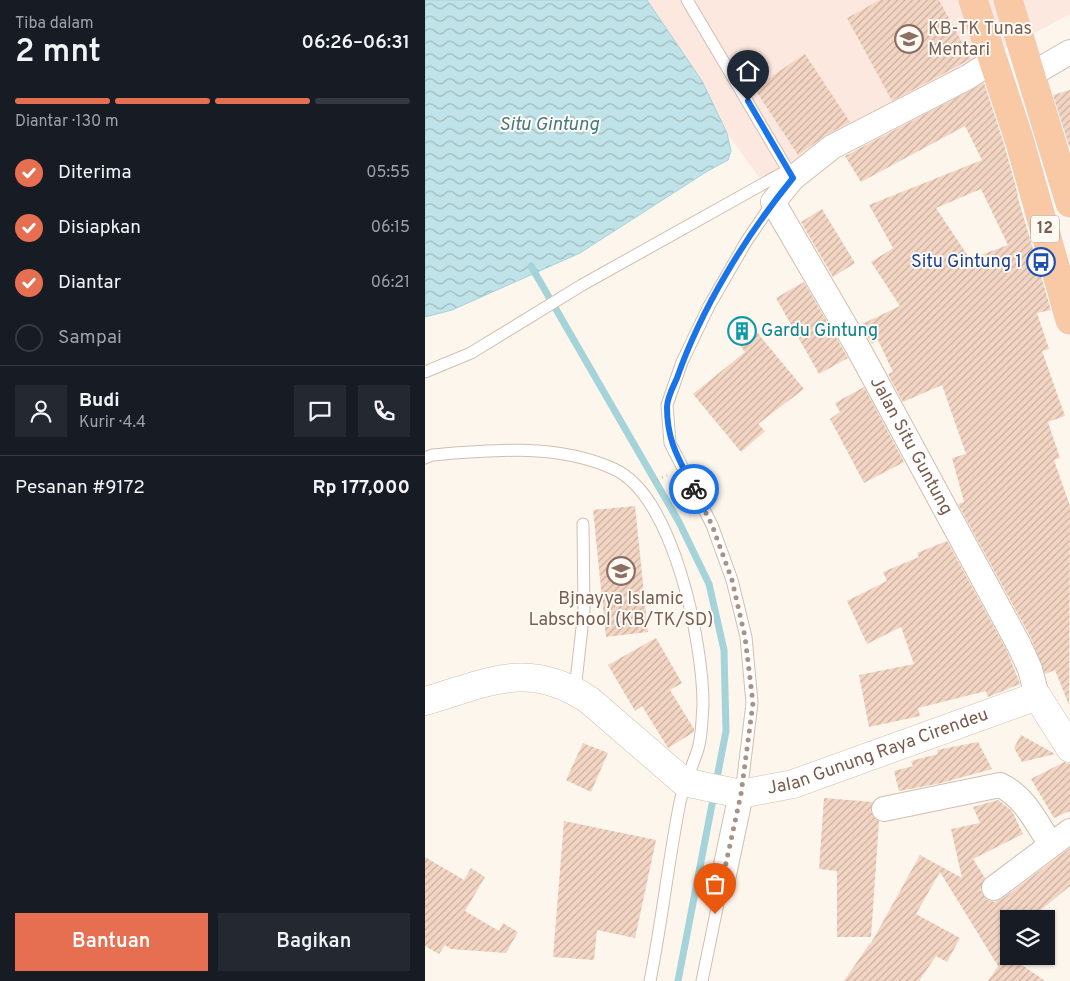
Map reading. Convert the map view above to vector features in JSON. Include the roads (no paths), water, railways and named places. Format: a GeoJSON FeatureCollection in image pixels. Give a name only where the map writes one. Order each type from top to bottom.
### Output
{"type":"FeatureCollection","features":[{"type":"Feature","properties":{"kind":"highway","name":"12"},"geometry":{"type":"LineString","coordinates":[[973,0],[1019,138],[1070,320]]}},
{"type":"Feature","properties":{"kind":"highway","name":"12"},"geometry":{"type":"LineString","coordinates":[[1008,0],[1070,203]]}},
{"type":"Feature","properties":{"kind":"street"},"geometry":{"type":"LineString","coordinates":[[1032,74],[1070,52]]}},
{"type":"Feature","properties":{"kind":"street"},"geometry":{"type":"LineString","coordinates":[[773,202],[790,174],[832,147],[968,77],[993,61]]}},
{"type":"Feature","properties":{"kind":"street","name":"Jalan Situ Guntung"},"geometry":{"type":"LineString","coordinates":[[773,202],[858,348],[1019,646],[1030,669],[1037,696]]}},
{"type":"Feature","properties":{"kind":"street","name":"Jalan Gunung Raya Cirendeu"},"geometry":{"type":"LineString","coordinates":[[425,701],[482,683],[513,677],[549,679],[575,690],[589,700],[692,784],[736,794],[793,784],[1037,696]]}},
{"type":"Feature","properties":{"kind":"street"},"geometry":{"type":"LineString","coordinates":[[1037,696],[1070,748]]}},
{"type":"Feature","properties":{"kind":"street"},"geometry":{"type":"LineString","coordinates":[[884,809],[1000,785],[1011,790],[1022,800],[1051,845]]}},
{"type":"Feature","properties":{"kind":"street"},"geometry":{"type":"LineString","coordinates":[[723,879],[736,794]]}},
{"type":"Feature","properties":{"kind":"street"},"geometry":{"type":"LineString","coordinates":[[994,888],[1070,831]]}},
{"type":"Feature","properties":{"kind":"lane"},"geometry":{"type":"LineString","coordinates":[[425,372],[471,353],[582,285],[790,174],[687,0]]}},
{"type":"Feature","properties":{"kind":"lane"},"geometry":{"type":"LineString","coordinates":[[736,794],[753,703],[745,637],[732,580],[716,534],[671,443],[667,405],[682,362],[709,306],[746,242],[773,202]]}},
{"type":"Feature","properties":{"kind":"lane"},"geometry":{"type":"LineString","coordinates":[[425,458],[433,455],[514,448],[583,458],[616,470],[641,488],[659,518],[673,552],[692,613],[700,655],[703,704],[699,748],[650,981]]}},
{"type":"Feature","properties":{"kind":"lane"},"geometry":{"type":"LineString","coordinates":[[575,690],[584,610],[583,524]]}},
{"type":"Feature","properties":{"kind":"lane"},"geometry":{"type":"LineString","coordinates":[[701,981],[723,879]]}},
{"type":"Feature","properties":{"kind":"water","name":"Situ Gintung"},"geometry":{"type":"Polygon","coordinates":[[[425,0],[647,0],[702,81],[727,133],[731,151],[728,160],[706,172],[580,253],[452,310],[425,317],[425,0]]]}},
{"type":"Feature","properties":{"kind":"waterway"},"geometry":{"type":"LineString","coordinates":[[531,266],[679,522],[709,584],[724,650],[726,731],[716,783]]}},
{"type":"Feature","properties":{"kind":"waterway"},"geometry":{"type":"LineString","coordinates":[[678,981],[714,794]]}},
{"type":"Feature","properties":{"kind":"place","name":"KB-TK Tunas Mentari"},"geometry":{"type":"Point","coordinates":[909,39]}},
{"type":"Feature","properties":{"kind":"place","name":"Situ Gintung 1"},"geometry":{"type":"Point","coordinates":[1041,262]}},
{"type":"Feature","properties":{"kind":"place","name":"Gardu Gintung"},"geometry":{"type":"Point","coordinates":[742,331]}},
{"type":"Feature","properties":{"kind":"place","name":"Bjnayya Islamic Labschool (KB/TK/SD)"},"geometry":{"type":"Point","coordinates":[621,571]}}]}
